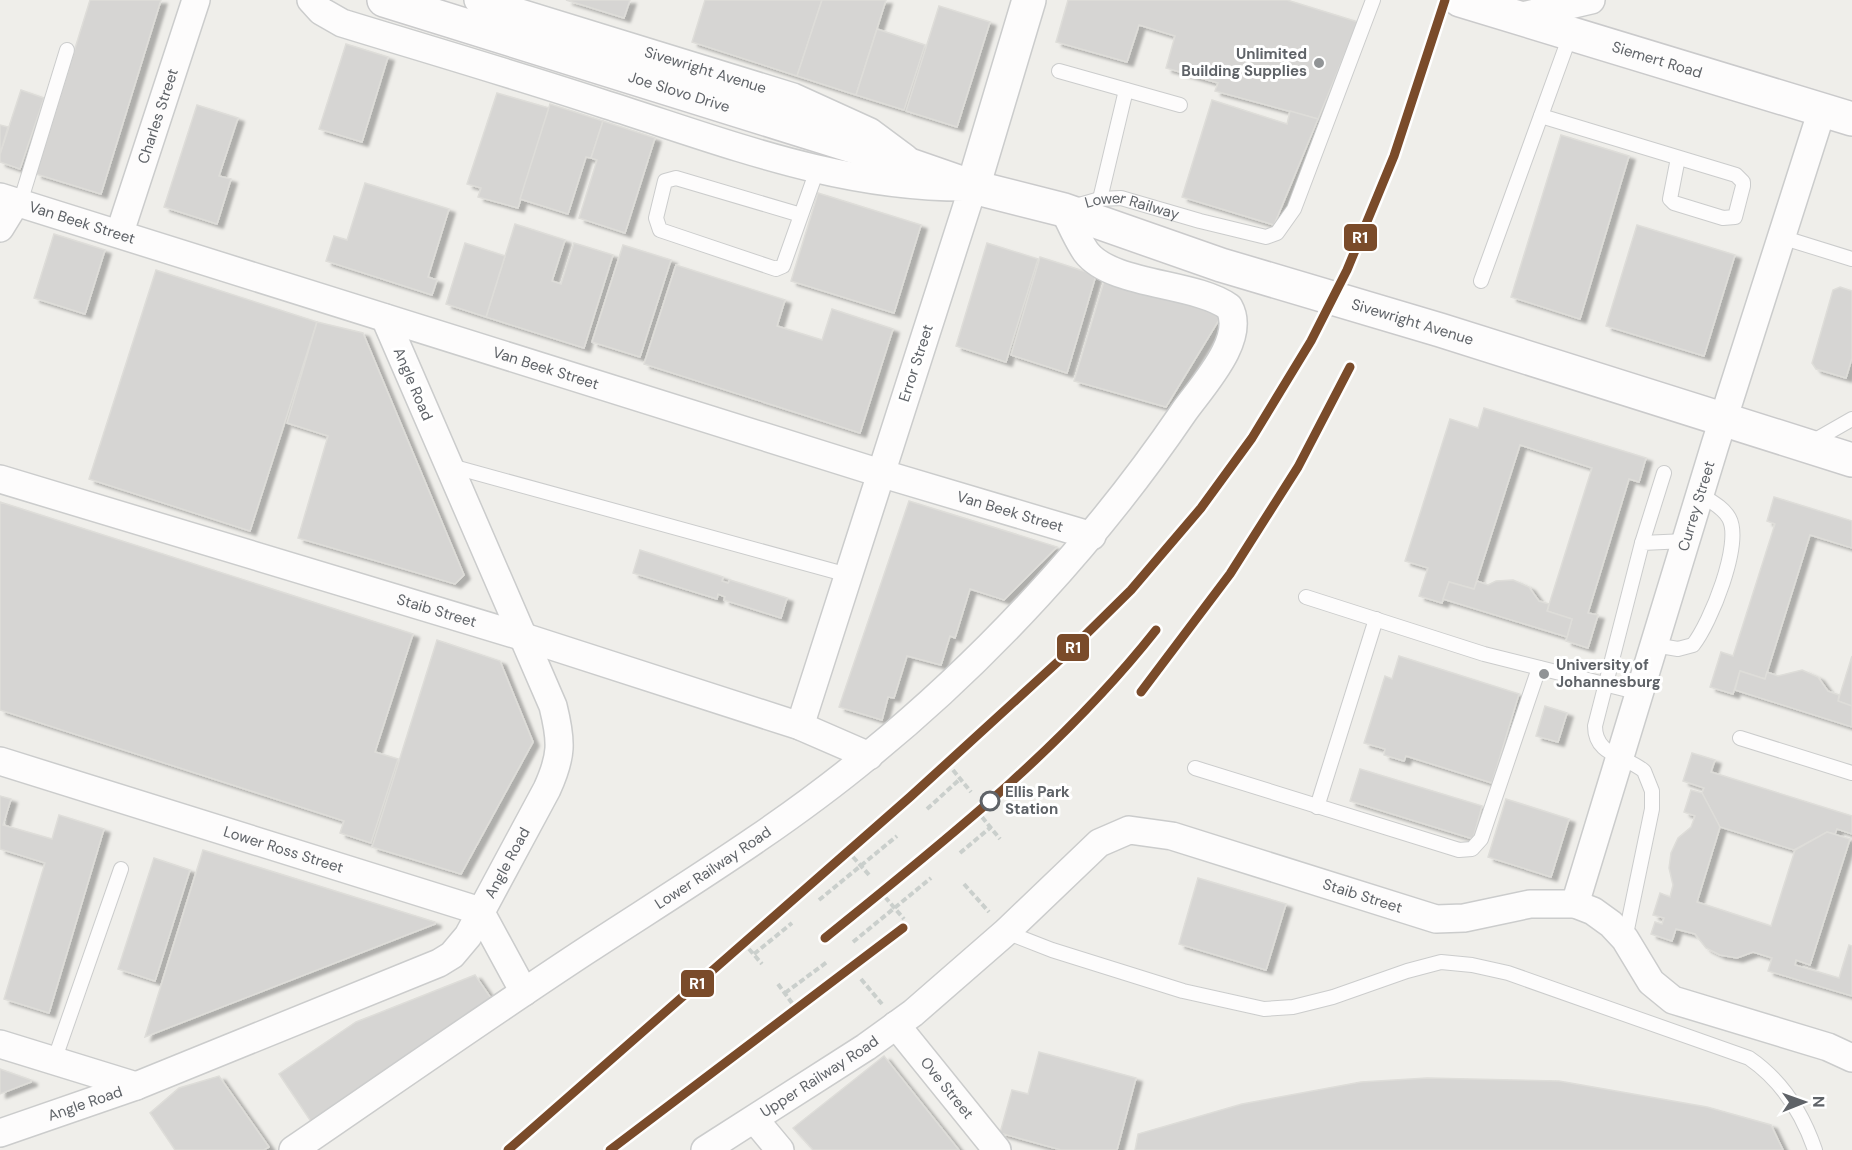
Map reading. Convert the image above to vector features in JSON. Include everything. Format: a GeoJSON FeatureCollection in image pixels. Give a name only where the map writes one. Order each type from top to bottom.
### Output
{"type":"FeatureCollection","features":[{"type":"Feature","properties":{"kind":"main road","name":"Joe Slovo Drive"},"geometry":{"type":"LineString","coordinates":[[384,0],[973,187]]}},
{"type":"Feature","properties":{"kind":"main road","name":"Error Street"},"geometry":{"type":"LineString","coordinates":[[973,187],[1029,0]]}},
{"type":"Feature","properties":{"kind":"main road","name":"Siemert Road"},"geometry":{"type":"LineString","coordinates":[[1460,0],[1837,115]]}},
{"type":"Feature","properties":{"kind":"main road","name":"Sivewright Avenue"},"geometry":{"type":"LineString","coordinates":[[973,187],[1064,210],[1221,265],[1440,330],[1852,460]]}},
{"type":"Feature","properties":{"kind":"street","name":"Charles Street"},"geometry":{"type":"LineString","coordinates":[[120,232],[196,0]]}},
{"type":"Feature","properties":{"kind":"street"},"geometry":{"type":"LineString","coordinates":[[311,0],[321,11],[342,23],[817,170],[905,186],[973,187]]}},
{"type":"Feature","properties":{"kind":"street","name":"Sivewright Avenue"},"geometry":{"type":"LineString","coordinates":[[478,0],[793,97],[870,132],[920,169]]}},
{"type":"Feature","properties":{"kind":"street"},"geometry":{"type":"LineString","coordinates":[[1518,17],[1592,0]]}},
{"type":"Feature","properties":{"kind":"street","name":"Currey Street"},"geometry":{"type":"LineString","coordinates":[[1575,904],[1781,237],[1837,115]]}},
{"type":"Feature","properties":{"kind":"street","name":"Error Street"},"geometry":{"type":"LineString","coordinates":[[800,726],[973,187]]}},
{"type":"Feature","properties":{"kind":"street","name":"Van Beek Street"},"geometry":{"type":"LineString","coordinates":[[12,200],[120,232],[385,318],[880,473],[1092,536]]}},
{"type":"Feature","properties":{"kind":"street"},"geometry":{"type":"LineString","coordinates":[[0,228],[12,200]]}},
{"type":"Feature","properties":{"kind":"street","name":"Lower Railway"},"geometry":{"type":"LineString","coordinates":[[1064,210],[1087,253],[1103,266],[1143,280],[1212,297],[1229,307],[1235,324],[1228,348],[1158,450],[1092,536]]}},
{"type":"Feature","properties":{"kind":"street","name":"Angle Road"},"geometry":{"type":"LineString","coordinates":[[0,1133],[136,1086],[439,963],[462,946],[547,789],[557,765],[561,747],[553,706],[385,318]]}},
{"type":"Feature","properties":{"kind":"street","name":"Staib Street"},"geometry":{"type":"LineString","coordinates":[[0,479],[524,637],[800,726],[868,756]]}},
{"type":"Feature","properties":{"kind":"street","name":"Lower Railway Road"},"geometry":{"type":"LineString","coordinates":[[293,1150],[524,992],[760,837],[868,756],[948,686],[1092,536]]}},
{"type":"Feature","properties":{"kind":"street","name":"Lower Ross Street"},"geometry":{"type":"LineString","coordinates":[[0,761],[480,911]]}},
{"type":"Feature","properties":{"kind":"street","name":"Staib Street"},"geometry":{"type":"LineString","coordinates":[[889,1014],[998,922],[1099,843],[1129,830],[1172,836],[1436,920],[1464,918],[1530,904],[1575,904],[1611,924],[1624,939],[1651,982],[1673,1000],[1828,1047],[1852,1058]]}},
{"type":"Feature","properties":{"kind":"street"},"geometry":{"type":"LineString","coordinates":[[480,911],[524,992]]}},
{"type":"Feature","properties":{"kind":"street","name":"Upper Railway Road"},"geometry":{"type":"LineString","coordinates":[[705,1150],[749,1123],[889,1014]]}},
{"type":"Feature","properties":{"kind":"street","name":"Ove Street"},"geometry":{"type":"LineString","coordinates":[[889,1014],[997,1150]]}},
{"type":"Feature","properties":{"kind":"street"},"geometry":{"type":"LineString","coordinates":[[0,1044],[136,1086]]}},
{"type":"Feature","properties":{"kind":"street"},"geometry":{"type":"LineString","coordinates":[[749,1123],[780,1150]]}},
{"type":"Feature","properties":{"kind":"street","name":"Upper Railway Road"},"geometry":{"type":"LineString","coordinates":[[724,1150],[737,1140],[749,1123]]}},
{"type":"Feature","properties":{"kind":"lane","name":"Lower Railway"},"geometry":{"type":"LineString","coordinates":[[1064,210],[1100,199],[1137,201],[1200,222],[1266,237],[1277,234],[1294,209],[1373,0]]}},
{"type":"Feature","properties":{"kind":"lane"},"geometry":{"type":"LineString","coordinates":[[1480,281],[1571,33]]}},
{"type":"Feature","properties":{"kind":"lane"},"geometry":{"type":"LineString","coordinates":[[12,200],[67,50]]}},
{"type":"Feature","properties":{"kind":"lane"},"geometry":{"type":"LineString","coordinates":[[1059,71],[1180,105]]}},
{"type":"Feature","properties":{"kind":"lane"},"geometry":{"type":"LineString","coordinates":[[1100,199],[1126,90]]}},
{"type":"Feature","properties":{"kind":"lane"},"geometry":{"type":"LineString","coordinates":[[1541,116],[1678,158],[1741,178],[1743,186],[1735,217],[1723,218],[1674,203],[1670,199],[1678,158]]}},
{"type":"Feature","properties":{"kind":"lane"},"geometry":{"type":"LineString","coordinates":[[801,215],[676,178],[665,181],[656,218],[660,230],[771,269],[783,266],[817,170]]}},
{"type":"Feature","properties":{"kind":"lane"},"geometry":{"type":"LineString","coordinates":[[1781,237],[1852,259]]}},
{"type":"Feature","properties":{"kind":"lane"},"geometry":{"type":"LineString","coordinates":[[1806,445],[1852,419]]}},
{"type":"Feature","properties":{"kind":"lane"},"geometry":{"type":"LineString","coordinates":[[451,466],[848,575]]}},
{"type":"Feature","properties":{"kind":"lane"},"geometry":{"type":"LineString","coordinates":[[1624,939],[1652,809],[1652,791],[1644,771],[1606,752],[1595,736],[1605,684],[1642,543],[1664,473]]}},
{"type":"Feature","properties":{"kind":"lane"},"geometry":{"type":"LineString","coordinates":[[1654,645],[1678,649],[1693,645],[1702,634],[1715,603],[1732,547],[1733,531],[1730,518],[1722,508],[1700,494]]}},
{"type":"Feature","properties":{"kind":"lane"},"geometry":{"type":"LineString","coordinates":[[1642,543],[1686,541]]}},
{"type":"Feature","properties":{"kind":"lane"},"geometry":{"type":"LineString","coordinates":[[1306,597],[1484,654],[1640,693]]}},
{"type":"Feature","properties":{"kind":"lane"},"geometry":{"type":"LineString","coordinates":[[1317,807],[1376,619]]}},
{"type":"Feature","properties":{"kind":"lane"},"geometry":{"type":"LineString","coordinates":[[1195,768],[1459,850],[1472,849],[1481,839],[1539,668]]}},
{"type":"Feature","properties":{"kind":"lane"},"geometry":{"type":"LineString","coordinates":[[1740,738],[1852,773]]}},
{"type":"Feature","properties":{"kind":"lane"},"geometry":{"type":"LineString","coordinates":[[54,1061],[121,869]]}},
{"type":"Feature","properties":{"kind":"lane"},"geometry":{"type":"LineString","coordinates":[[998,922],[1052,950],[1183,991],[1264,1010],[1313,1002],[1441,962],[1472,965],[1508,973],[1749,1058],[1766,1069],[1780,1084],[1799,1113],[1815,1150]]}},
{"type":"Feature","properties":{"kind":"path"},"geometry":{"type":"LineString","coordinates":[[953,770],[971,792]]}},
{"type":"Feature","properties":{"kind":"path"},"geometry":{"type":"LineString","coordinates":[[927,809],[960,779]]}},
{"type":"Feature","properties":{"kind":"path"},"geometry":{"type":"LineString","coordinates":[[982,817],[1000,839]]}},
{"type":"Feature","properties":{"kind":"path"},"geometry":{"type":"LineString","coordinates":[[960,853],[991,828]]}},
{"type":"Feature","properties":{"kind":"path"},"geometry":{"type":"LineString","coordinates":[[819,900],[897,836]]}},
{"type":"Feature","properties":{"kind":"path"},"geometry":{"type":"LineString","coordinates":[[853,857],[870,876]]}},
{"type":"Feature","properties":{"kind":"path"},"geometry":{"type":"LineString","coordinates":[[853,942],[932,878]]}},
{"type":"Feature","properties":{"kind":"path"},"geometry":{"type":"LineString","coordinates":[[964,885],[998,922]]}},
{"type":"Feature","properties":{"kind":"path"},"geometry":{"type":"LineString","coordinates":[[885,897],[904,919]]}},
{"type":"Feature","properties":{"kind":"path"},"geometry":{"type":"LineString","coordinates":[[754,954],[792,923]]}},
{"type":"Feature","properties":{"kind":"path"},"geometry":{"type":"LineString","coordinates":[[749,949],[762,964]]}},
{"type":"Feature","properties":{"kind":"path"},"geometry":{"type":"LineString","coordinates":[[785,993],[827,962]]}},
{"type":"Feature","properties":{"kind":"path"},"geometry":{"type":"LineString","coordinates":[[861,979],[889,1014]]}},
{"type":"Feature","properties":{"kind":"path"},"geometry":{"type":"LineString","coordinates":[[778,984],[792,1003]]}},
{"type":"Feature","properties":{"kind":"building"},"geometry":{"type":"Polygon","coordinates":[[[90,0],[161,0],[101,194],[36,174],[90,0]]]}},
{"type":"Feature","properties":{"kind":"building"},"geometry":{"type":"Polygon","coordinates":[[[566,0],[630,0],[624,18],[566,0]]]}},
{"type":"Feature","properties":{"kind":"building"},"geometry":{"type":"Polygon","coordinates":[[[705,0],[822,0],[797,76],[692,42],[705,0]]]}},
{"type":"Feature","properties":{"kind":"building"},"geometry":{"type":"Polygon","coordinates":[[[822,0],[886,0],[856,95],[797,76],[822,0]]]}},
{"type":"Feature","properties":{"kind":"building"},"geometry":{"type":"Polygon","coordinates":[[[1068,0],[1287,0],[1358,22],[1318,119],[1215,91],[1218,83],[1166,68],[1175,36],[1139,25],[1127,62],[1056,42],[1068,0]]]}},
{"type":"Feature","properties":{"kind":"building"},"geometry":{"type":"Polygon","coordinates":[[[939,6],[990,22],[957,127],[906,111],[939,6]]]}},
{"type":"Feature","properties":{"kind":"building"},"geometry":{"type":"Polygon","coordinates":[[[877,29],[925,45],[904,110],[856,95],[877,29]]]}},
{"type":"Feature","properties":{"kind":"building"},"geometry":{"type":"Polygon","coordinates":[[[346,44],[388,57],[362,142],[319,129],[346,44]]]}},
{"type":"Feature","properties":{"kind":"building"},"geometry":{"type":"Polygon","coordinates":[[[21,90],[44,98],[20,169],[0,162],[0,154],[21,90]]]}},
{"type":"Feature","properties":{"kind":"building"},"geometry":{"type":"Polygon","coordinates":[[[497,93],[549,108],[518,208],[478,197],[481,188],[467,184],[497,93]]]}},
{"type":"Feature","properties":{"kind":"building"},"geometry":{"type":"Polygon","coordinates":[[[1212,100],[1287,124],[1290,111],[1318,119],[1274,225],[1182,197],[1212,100]]]}},
{"type":"Feature","properties":{"kind":"building"},"geometry":{"type":"Polygon","coordinates":[[[550,104],[603,121],[591,158],[586,157],[568,214],[520,199],[550,104]]]}},
{"type":"Feature","properties":{"kind":"building"},"geometry":{"type":"Polygon","coordinates":[[[197,105],[238,118],[219,176],[231,179],[217,224],[164,207],[197,105]]]}},
{"type":"Feature","properties":{"kind":"building"},"geometry":{"type":"Polygon","coordinates":[[[603,121],[655,138],[625,233],[579,218],[597,160],[591,158],[603,121]]]}},
{"type":"Feature","properties":{"kind":"building"},"geometry":{"type":"Polygon","coordinates":[[[0,125],[8,127],[0,154],[0,125]]]}},
{"type":"Feature","properties":{"kind":"building"},"geometry":{"type":"Polygon","coordinates":[[[1561,135],[1629,156],[1580,319],[1511,297],[1561,135]]]}},
{"type":"Feature","properties":{"kind":"building"},"geometry":{"type":"Polygon","coordinates":[[[365,183],[449,209],[428,277],[437,280],[432,295],[326,261],[334,236],[347,240],[365,183]]]}},
{"type":"Feature","properties":{"kind":"building"},"geometry":{"type":"Polygon","coordinates":[[[818,193],[921,225],[894,313],[791,281],[818,193]]]}},
{"type":"Feature","properties":{"kind":"building"},"geometry":{"type":"Polygon","coordinates":[[[515,224],[565,240],[552,281],[561,284],[574,243],[613,255],[584,348],[486,317],[515,224]]]}},
{"type":"Feature","properties":{"kind":"building"},"geometry":{"type":"Polygon","coordinates":[[[1637,225],[1735,255],[1704,356],[1606,326],[1637,225]]]}},
{"type":"Feature","properties":{"kind":"building"},"geometry":{"type":"Polygon","coordinates":[[[54,234],[105,250],[85,314],[34,298],[54,234]]]}},
{"type":"Feature","properties":{"kind":"building"},"geometry":{"type":"Polygon","coordinates":[[[465,243],[505,256],[486,317],[446,304],[465,243]]]}},
{"type":"Feature","properties":{"kind":"building"},"geometry":{"type":"Polygon","coordinates":[[[987,243],[1038,259],[1006,362],[956,346],[987,243]]]}},
{"type":"Feature","properties":{"kind":"building"},"geometry":{"type":"Polygon","coordinates":[[[623,245],[671,260],[640,357],[592,342],[623,245]]]}},
{"type":"Feature","properties":{"kind":"building"},"geometry":{"type":"Polygon","coordinates":[[[1040,257],[1096,275],[1067,373],[1011,355],[1040,257]]]}},
{"type":"Feature","properties":{"kind":"building"},"geometry":{"type":"Polygon","coordinates":[[[676,265],[785,300],[777,326],[822,340],[832,309],[893,329],[860,433],[644,364],[676,265]]]}},
{"type":"Feature","properties":{"kind":"building"},"geometry":{"type":"Polygon","coordinates":[[[156,270],[317,322],[250,531],[89,479],[156,270]]]}},
{"type":"Feature","properties":{"kind":"building"},"geometry":{"type":"Polygon","coordinates":[[[1105,278],[1222,315],[1166,407],[1074,381],[1105,278]]]}},
{"type":"Feature","properties":{"kind":"building"},"geometry":{"type":"Polygon","coordinates":[[[1840,287],[1852,291],[1852,358],[1846,378],[1816,369],[1812,363],[1833,290],[1840,287]]]}},
{"type":"Feature","properties":{"kind":"building"},"geometry":{"type":"Polygon","coordinates":[[[317,322],[363,333],[464,575],[455,584],[298,538],[328,436],[287,423],[317,322]]]}},
{"type":"Feature","properties":{"kind":"building"},"geometry":{"type":"Polygon","coordinates":[[[1484,408],[1646,458],[1639,482],[1629,479],[1588,613],[1598,615],[1588,648],[1566,641],[1572,619],[1547,611],[1592,468],[1520,445],[1474,589],[1449,582],[1442,603],[1419,596],[1428,568],[1405,561],[1450,419],[1478,428],[1484,408]]]}},
{"type":"Feature","properties":{"kind":"building"},"geometry":{"type":"Polygon","coordinates":[[[1774,497],[1852,521],[1852,548],[1810,535],[1765,679],[1740,671],[1733,694],[1710,687],[1721,652],[1733,656],[1775,524],[1767,521],[1774,497]]]}},
{"type":"Feature","properties":{"kind":"building"},"geometry":{"type":"Polygon","coordinates":[[[909,501],[1057,547],[1004,600],[970,589],[955,638],[950,636],[941,665],[907,656],[894,698],[888,697],[882,720],[839,707],[909,501]]]}},
{"type":"Feature","properties":{"kind":"building"},"geometry":{"type":"Polygon","coordinates":[[[0,502],[413,634],[375,752],[398,759],[371,843],[340,833],[344,821],[0,710],[0,502]]]}},
{"type":"Feature","properties":{"kind":"building"},"geometry":{"type":"Polygon","coordinates":[[[640,550],[723,577],[722,581],[728,583],[730,580],[787,598],[781,618],[724,600],[725,597],[718,594],[717,599],[633,573],[640,550]]]}},
{"type":"Feature","properties":{"kind":"building"},"geometry":{"type":"Polygon","coordinates":[[[1513,580],[1529,587],[1539,601],[1549,604],[1547,611],[1572,619],[1567,637],[1443,599],[1449,582],[1474,589],[1477,581],[1488,585],[1496,581],[1513,580]]]}},
{"type":"Feature","properties":{"kind":"building"},"geometry":{"type":"Polygon","coordinates":[[[437,640],[500,661],[533,742],[461,874],[372,847],[437,640]]]}},
{"type":"Feature","properties":{"kind":"building"},"geometry":{"type":"Polygon","coordinates":[[[1399,656],[1519,694],[1492,783],[1406,756],[1404,761],[1384,755],[1385,749],[1364,743],[1385,676],[1392,679],[1399,656]]]}},
{"type":"Feature","properties":{"kind":"building"},"geometry":{"type":"Polygon","coordinates":[[[1852,656],[1852,706],[1838,701],[1852,656]]]}},
{"type":"Feature","properties":{"kind":"building"},"geometry":{"type":"Polygon","coordinates":[[[1802,670],[1818,677],[1828,691],[1839,695],[1838,701],[1852,706],[1852,727],[1735,690],[1740,671],[1765,679],[1767,672],[1778,676],[1802,670]]]}},
{"type":"Feature","properties":{"kind":"building"},"geometry":{"type":"Polygon","coordinates":[[[1545,706],[1567,713],[1558,742],[1536,736],[1545,706]]]}},
{"type":"Feature","properties":{"kind":"building"},"geometry":{"type":"Polygon","coordinates":[[[1692,753],[1715,760],[1711,772],[1852,816],[1852,834],[1837,829],[1835,834],[1827,832],[1794,850],[1720,827],[1702,793],[1704,788],[1683,781],[1692,753]]]}},
{"type":"Feature","properties":{"kind":"building"},"geometry":{"type":"Polygon","coordinates":[[[1360,769],[1482,806],[1473,839],[1350,801],[1360,769]]]}},
{"type":"Feature","properties":{"kind":"building"},"geometry":{"type":"Polygon","coordinates":[[[1691,790],[1702,793],[1720,827],[1697,902],[1771,926],[1795,850],[1827,832],[1850,839],[1810,965],[1796,960],[1795,965],[1839,978],[1849,945],[1852,946],[1852,996],[1768,971],[1772,958],[1753,952],[1737,958],[1720,955],[1706,948],[1695,934],[1676,929],[1672,941],[1651,934],[1655,922],[1662,924],[1664,918],[1653,915],[1660,893],[1670,897],[1673,885],[1669,868],[1671,853],[1678,838],[1691,827],[1695,816],[1684,812],[1691,790]]]}},
{"type":"Feature","properties":{"kind":"building"},"geometry":{"type":"Polygon","coordinates":[[[0,796],[11,799],[3,825],[52,839],[59,815],[104,829],[49,1013],[4,999],[45,863],[0,849],[0,796]]]}},
{"type":"Feature","properties":{"kind":"building"},"geometry":{"type":"Polygon","coordinates":[[[1506,799],[1569,819],[1551,877],[1488,857],[1506,799]]]}},
{"type":"Feature","properties":{"kind":"building"},"geometry":{"type":"Polygon","coordinates":[[[203,850],[435,922],[435,924],[145,1037],[203,850]]]}},
{"type":"Feature","properties":{"kind":"building"},"geometry":{"type":"Polygon","coordinates":[[[154,858],[190,870],[155,981],[118,969],[154,858]]]}},
{"type":"Feature","properties":{"kind":"building"},"geometry":{"type":"Polygon","coordinates":[[[1198,878],[1286,904],[1266,970],[1179,944],[1198,878]]]}},
{"type":"Feature","properties":{"kind":"building"},"geometry":{"type":"Polygon","coordinates":[[[475,975],[493,1001],[312,1123],[279,1074],[356,1022],[475,975]]]}},
{"type":"Feature","properties":{"kind":"building"},"geometry":{"type":"Polygon","coordinates":[[[1039,1052],[1136,1078],[1117,1150],[1061,1150],[1000,1133],[1012,1090],[1028,1094],[1039,1052]]]}},
{"type":"Feature","properties":{"kind":"building"},"geometry":{"type":"Polygon","coordinates":[[[884,1056],[959,1150],[813,1150],[793,1128],[884,1056]]]}},
{"type":"Feature","properties":{"kind":"building"},"geometry":{"type":"Polygon","coordinates":[[[0,1069],[31,1080],[31,1082],[0,1094],[0,1069]]]}},
{"type":"Feature","properties":{"kind":"building"},"geometry":{"type":"Polygon","coordinates":[[[219,1076],[269,1147],[264,1150],[175,1150],[150,1113],[179,1088],[219,1076]]]}},
{"type":"Feature","properties":{"kind":"building"},"geometry":{"type":"Polygon","coordinates":[[[1427,1078],[1559,1081],[1707,1107],[1771,1125],[1783,1150],[1135,1150],[1138,1134],[1242,1104],[1361,1082],[1427,1078]]]}},
{"type":"Feature","properties":{"kind":"transit line","name":"R1"},"geometry":{"type":"LineString","coordinates":[[508,1150],[910,797],[1062,658],[1131,590],[1201,508],[1252,438],[1311,341],[1347,270],[1394,156],[1445,0]]}},
{"type":"Feature","properties":{"kind":"transit line","name":"R1"},"geometry":{"type":"LineString","coordinates":[[1141,692],[1230,574],[1298,467],[1350,367]]}},
{"type":"Feature","properties":{"kind":"transit line","name":"R1"},"geometry":{"type":"LineString","coordinates":[[825,938],[913,867],[1041,755],[1120,674],[1156,630]]}},
{"type":"Feature","properties":{"kind":"transit line","name":"R1"},"geometry":{"type":"LineString","coordinates":[[610,1150],[903,928]]}},
{"type":"Feature","properties":{"kind":"place","name":"Unlimited Building Supplies"},"geometry":{"type":"Point","coordinates":[1319,63]}},
{"type":"Feature","properties":{"kind":"place","name":"University of Johannesburg"},"geometry":{"type":"Point","coordinates":[1544,674]}},
{"type":"Feature","properties":{"kind":"place","name":"Ellis Park Station"},"geometry":{"type":"Point","coordinates":[990,801]}}]}
